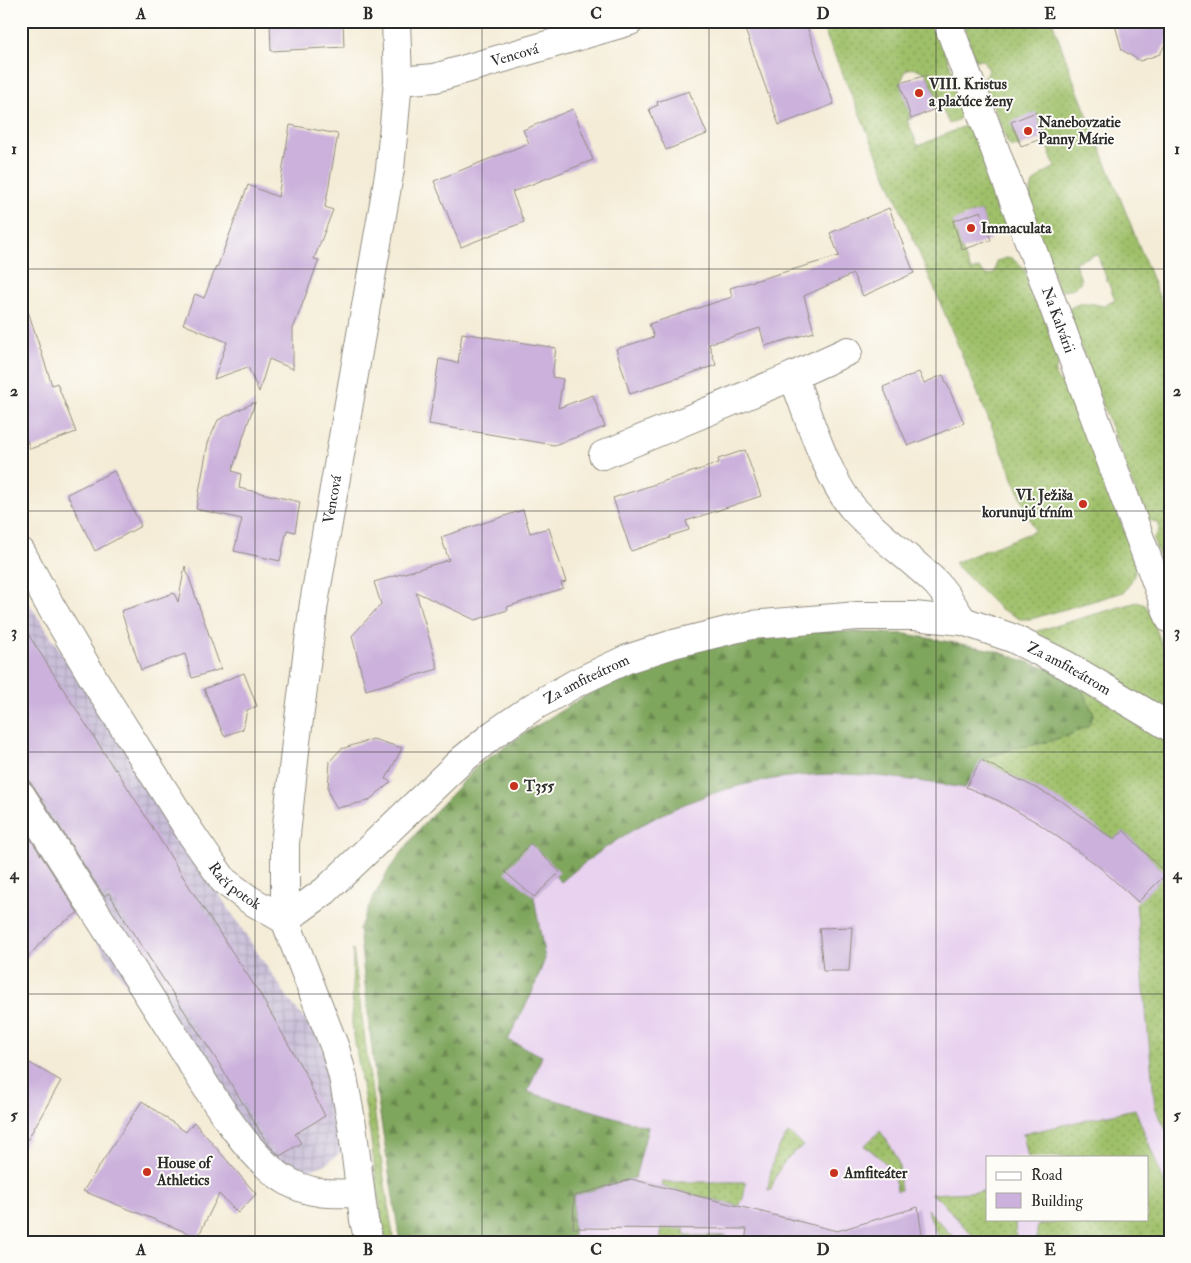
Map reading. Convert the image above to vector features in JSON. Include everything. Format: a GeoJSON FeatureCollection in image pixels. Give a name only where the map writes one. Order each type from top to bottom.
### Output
{"type":"FeatureCollection","features":[{"type":"Feature","properties":{"kind":"street","name":"Vencová"},"geometry":{"type":"LineString","coordinates":[[286,920],[286,844],[296,742],[314,603],[390,169],[398,81],[396,21]]}},
{"type":"Feature","properties":{"kind":"street","name":"Vencová"},"geometry":{"type":"LineString","coordinates":[[398,81],[435,78],[630,21]]}},
{"type":"Feature","properties":{"kind":"street","name":"Na Kalvárii"},"geometry":{"type":"LineString","coordinates":[[946,21],[1170,619]]}},
{"type":"Feature","properties":{"kind":"street"},"geometry":{"type":"LineString","coordinates":[[603,455],[848,352]]}},
{"type":"Feature","properties":{"kind":"street"},"geometry":{"type":"LineString","coordinates":[[793,376],[836,484],[852,507],[870,526],[937,585],[950,600],[963,621]]}},
{"type":"Feature","properties":{"kind":"street","name":"Račí potok"},"geometry":{"type":"LineString","coordinates":[[21,552],[101,691],[192,835],[224,881],[250,900],[286,920]]}},
{"type":"Feature","properties":{"kind":"street","name":"Za amfiteátrom"},"geometry":{"type":"LineString","coordinates":[[286,920],[325,891],[392,829],[423,796],[494,734],[533,707],[627,659],[673,644],[750,625],[858,616],[914,616],[963,621],[1012,638],[1066,665],[1170,728]]}},
{"type":"Feature","properties":{"kind":"street"},"geometry":{"type":"LineString","coordinates":[[21,795],[214,1097],[251,1149],[272,1170],[302,1190],[322,1194],[360,1193]]}},
{"type":"Feature","properties":{"kind":"street"},"geometry":{"type":"LineString","coordinates":[[286,920],[335,1048],[340,1067],[352,1125],[360,1193],[369,1242]]}},
{"type":"Feature","properties":{"kind":"shaded area"},"geometry":{"type":"Polygon","coordinates":[[[21,591],[265,964],[293,1005],[320,1037],[344,1134],[340,1153],[326,1164],[310,1170],[283,1172],[221,1120],[77,914],[21,882],[21,591]]]}},
{"type":"Feature","properties":{"kind":"shaded area"},"geometry":{"type":"Polygon","coordinates":[[[1029,673],[966,788],[986,795],[1041,824],[1096,864],[1136,903],[1155,1106],[1170,1138],[1170,1212],[1139,1242],[518,1242],[501,1035],[530,843],[1029,673]]]}},
{"type":"Feature","properties":{"kind":"green space"},"geometry":{"type":"Polygon","coordinates":[[[820,21],[933,21],[963,99],[964,112],[958,120],[949,124],[926,73],[912,68],[906,70],[900,84],[912,113],[909,114],[911,119],[907,120],[918,146],[965,126],[975,134],[1007,225],[1002,231],[989,236],[981,211],[962,216],[962,250],[971,271],[979,268],[984,274],[994,273],[996,261],[1007,258],[1012,258],[1025,270],[1061,362],[1055,370],[1056,378],[1061,383],[1069,383],[1136,563],[1134,575],[1124,592],[1031,619],[1020,619],[999,608],[954,563],[1035,531],[820,21]]]}},
{"type":"Feature","properties":{"kind":"green space"},"geometry":{"type":"Polygon","coordinates":[[[962,21],[1052,21],[1170,324],[1170,569],[1162,565],[1153,538],[1159,531],[1159,525],[1155,521],[1146,520],[1069,315],[1069,309],[1078,304],[1090,303],[1104,306],[1115,300],[1097,254],[1075,262],[1081,280],[1078,285],[1063,291],[1058,288],[1031,212],[1029,198],[1033,183],[1041,175],[1055,167],[1043,134],[1013,128],[1020,147],[1010,146],[1007,142],[983,79],[989,70],[983,60],[975,60],[962,21]]]}},
{"type":"Feature","properties":{"kind":"green space"},"geometry":{"type":"Polygon","coordinates":[[[1137,602],[1145,605],[1149,611],[1170,665],[1170,714],[1039,637],[1036,633],[1037,631],[1137,602]]]}},
{"type":"Feature","properties":{"kind":"green space"},"geometry":{"type":"Polygon","coordinates":[[[832,631],[906,634],[993,650],[1057,672],[1081,688],[1094,714],[1088,726],[1067,736],[1039,744],[1013,748],[982,760],[965,788],[853,774],[797,776],[760,781],[724,790],[689,802],[656,817],[592,857],[561,882],[555,876],[534,897],[545,959],[531,995],[508,1040],[542,1056],[528,1092],[648,1127],[635,1178],[574,1196],[573,1242],[400,1242],[377,1096],[359,929],[373,898],[390,868],[421,827],[477,766],[523,734],[605,684],[720,643],[765,635],[832,631]]]}},
{"type":"Feature","properties":{"kind":"green space"},"geometry":{"type":"Polygon","coordinates":[[[1081,688],[1170,740],[1170,1138],[1155,1107],[1136,903],[1166,874],[1124,831],[1114,839],[1029,785],[981,760],[1013,748],[1039,744],[1067,736],[1088,726],[1081,688]]]}},
{"type":"Feature","properties":{"kind":"green space"},"geometry":{"type":"Polygon","coordinates":[[[353,949],[379,1146],[394,1242],[384,1242],[371,1140],[352,1024],[353,949]]]}},
{"type":"Feature","properties":{"kind":"green space"},"geometry":{"type":"Polygon","coordinates":[[[1135,1109],[1170,1197],[1170,1242],[1037,1242],[1037,1225],[1055,1223],[1055,1220],[1148,1220],[1148,1156],[1028,1156],[1023,1134],[1135,1109]]]}},
{"type":"Feature","properties":{"kind":"green space"},"geometry":{"type":"Polygon","coordinates":[[[880,1131],[898,1161],[901,1190],[897,1191],[890,1171],[881,1159],[864,1146],[880,1131]]]}},
{"type":"Feature","properties":{"kind":"green space"},"geometry":{"type":"Polygon","coordinates":[[[789,1133],[803,1146],[787,1159],[779,1170],[771,1190],[768,1190],[774,1160],[779,1147],[789,1133]]]}},
{"type":"Feature","properties":{"kind":"green space"},"geometry":{"type":"Polygon","coordinates":[[[662,1182],[746,1182],[743,1199],[739,1206],[663,1187],[662,1182]]]}},
{"type":"Feature","properties":{"kind":"green space"},"geometry":{"type":"Polygon","coordinates":[[[986,1191],[986,1220],[1015,1220],[1016,1242],[978,1242],[940,1200],[931,1194],[986,1191]]]}},
{"type":"Feature","properties":{"kind":"green space"},"geometry":{"type":"Polygon","coordinates":[[[927,1209],[958,1242],[940,1242],[927,1209]]]}},
{"type":"Feature","properties":{"kind":"green space"},"geometry":{"type":"Polygon","coordinates":[[[661,1228],[684,1228],[685,1236],[727,1236],[696,1242],[661,1242],[661,1228]]]}},
{"type":"Feature","properties":{"kind":"building"},"geometry":{"type":"Polygon","coordinates":[[[270,21],[343,21],[344,47],[271,51],[270,21]]]}},
{"type":"Feature","properties":{"kind":"building"},"geometry":{"type":"Polygon","coordinates":[[[742,21],[805,21],[834,104],[779,125],[742,21]]]}},
{"type":"Feature","properties":{"kind":"building"},"geometry":{"type":"Polygon","coordinates":[[[1114,21],[1170,21],[1170,35],[1160,54],[1140,61],[1122,50],[1114,21]]]}},
{"type":"Feature","properties":{"kind":"building","name":"VIII. Kristus a plačúce ženy"},"geometry":{"type":"Polygon","coordinates":[[[927,75],[940,107],[911,119],[900,83],[927,75]]]}},
{"type":"Feature","properties":{"kind":"building"},"geometry":{"type":"Polygon","coordinates":[[[689,91],[707,134],[666,150],[649,109],[658,105],[657,102],[689,91]]]}},
{"type":"Feature","properties":{"kind":"building"},"geometry":{"type":"Polygon","coordinates":[[[573,109],[593,160],[512,192],[524,222],[461,247],[434,181],[529,143],[523,130],[573,109]]]}},
{"type":"Feature","properties":{"kind":"building","name":"Nanebovzatie Panny Márie"},"geometry":{"type":"Polygon","coordinates":[[[1036,112],[1044,138],[1021,146],[1011,122],[1036,112]]]}},
{"type":"Feature","properties":{"kind":"building"},"geometry":{"type":"Polygon","coordinates":[[[290,125],[338,134],[325,207],[333,210],[314,259],[319,260],[293,329],[293,369],[269,359],[259,392],[248,367],[214,379],[227,342],[183,324],[195,294],[204,298],[248,185],[278,197],[290,125]]]}},
{"type":"Feature","properties":{"kind":"building"},"geometry":{"type":"Polygon","coordinates":[[[889,208],[914,273],[863,296],[853,274],[804,296],[814,332],[765,346],[760,328],[709,344],[716,365],[630,394],[616,349],[654,337],[649,324],[732,297],[730,288],[839,256],[830,233],[889,208]]]}},
{"type":"Feature","properties":{"kind":"building","name":"Immaculata"},"geometry":{"type":"Polygon","coordinates":[[[981,211],[991,240],[962,250],[953,221],[981,211]]]}},
{"type":"Feature","properties":{"kind":"building"},"geometry":{"type":"Polygon","coordinates":[[[27,308],[52,385],[57,383],[76,432],[30,449],[21,425],[21,309],[27,308]]]}},
{"type":"Feature","properties":{"kind":"building"},"geometry":{"type":"Polygon","coordinates":[[[462,333],[556,348],[552,377],[563,379],[558,408],[593,395],[605,427],[554,445],[429,424],[439,359],[458,363],[462,333]]]}},
{"type":"Feature","properties":{"kind":"building"},"geometry":{"type":"Polygon","coordinates":[[[919,372],[924,383],[943,375],[964,423],[908,446],[883,387],[919,372]]]}},
{"type":"Feature","properties":{"kind":"building"},"geometry":{"type":"Polygon","coordinates":[[[255,402],[232,471],[241,474],[239,488],[300,502],[295,532],[287,530],[280,561],[234,551],[242,519],[196,509],[208,443],[218,420],[255,402]]]}},
{"type":"Feature","properties":{"kind":"building"},"geometry":{"type":"Polygon","coordinates":[[[745,450],[761,496],[686,521],[689,530],[631,551],[613,498],[719,463],[718,459],[745,450]]]}},
{"type":"Feature","properties":{"kind":"building"},"geometry":{"type":"Polygon","coordinates":[[[114,471],[141,526],[95,551],[67,494],[114,471]]]}},
{"type":"Feature","properties":{"kind":"building"},"geometry":{"type":"Polygon","coordinates":[[[523,510],[530,533],[549,528],[566,582],[561,583],[563,588],[507,607],[508,610],[475,620],[416,592],[438,669],[366,690],[352,636],[381,604],[374,582],[449,560],[441,537],[523,510]]]}},
{"type":"Feature","properties":{"kind":"building"},"geometry":{"type":"Polygon","coordinates":[[[185,566],[221,669],[192,678],[185,654],[141,670],[121,611],[174,593],[178,602],[185,566]]]}},
{"type":"Feature","properties":{"kind":"building"},"geometry":{"type":"Polygon","coordinates":[[[21,623],[260,994],[311,1084],[309,1084],[325,1116],[295,1134],[301,1143],[280,1156],[267,1143],[216,1059],[129,927],[109,893],[104,896],[34,787],[29,781],[21,780],[21,623]]]}},
{"type":"Feature","properties":{"kind":"building"},"geometry":{"type":"Polygon","coordinates":[[[244,673],[257,706],[247,710],[243,729],[224,736],[204,689],[244,673]]]}},
{"type":"Feature","properties":{"kind":"building"},"geometry":{"type":"Polygon","coordinates":[[[373,739],[402,748],[386,779],[391,782],[368,801],[337,808],[328,788],[330,761],[341,749],[373,739]]]}},
{"type":"Feature","properties":{"kind":"building"},"geometry":{"type":"Polygon","coordinates":[[[981,760],[1063,802],[1113,839],[1124,831],[1166,874],[1138,902],[1096,864],[1038,823],[999,801],[966,787],[981,760]]]}},
{"type":"Feature","properties":{"kind":"building"},"geometry":{"type":"Polygon","coordinates":[[[21,824],[78,913],[52,930],[21,965],[21,824]]]}},
{"type":"Feature","properties":{"kind":"building"},"geometry":{"type":"Polygon","coordinates":[[[530,843],[560,872],[534,897],[505,872],[530,843]]]}},
{"type":"Feature","properties":{"kind":"building"},"geometry":{"type":"Polygon","coordinates":[[[852,927],[849,971],[823,971],[819,928],[852,927]]]}},
{"type":"Feature","properties":{"kind":"building"},"geometry":{"type":"Polygon","coordinates":[[[21,1058],[61,1081],[21,1151],[21,1058]]]}},
{"type":"Feature","properties":{"kind":"building","name":"House of Athletics"},"geometry":{"type":"Polygon","coordinates":[[[142,1101],[186,1132],[194,1122],[256,1194],[238,1213],[219,1194],[198,1237],[83,1191],[142,1101]]]}},
{"type":"Feature","properties":{"kind":"building"},"geometry":{"type":"Polygon","coordinates":[[[631,1179],[837,1231],[918,1207],[923,1242],[745,1242],[747,1229],[573,1228],[574,1196],[631,1179]]]}},
{"type":"Feature","properties":{"kind":"place","name":"VIII. Kristus a plačúce ženy"},"geometry":{"type":"Point","coordinates":[919,93]}},
{"type":"Feature","properties":{"kind":"place","name":"Nanebovzatie Panny Márie"},"geometry":{"type":"Point","coordinates":[1028,131]}},
{"type":"Feature","properties":{"kind":"place","name":"Immaculata"},"geometry":{"type":"Point","coordinates":[971,228]}},
{"type":"Feature","properties":{"kind":"place","name":"VI. Ježiša korunujú tŕním"},"geometry":{"type":"Point","coordinates":[1083,504]}},
{"type":"Feature","properties":{"kind":"place","name":"T355"},"geometry":{"type":"Point","coordinates":[514,786]}},
{"type":"Feature","properties":{"kind":"place","name":"House of Athletics"},"geometry":{"type":"Point","coordinates":[147,1172]}},
{"type":"Feature","properties":{"kind":"place","name":"Amfiteáter"},"geometry":{"type":"Point","coordinates":[834,1173]}}]}
